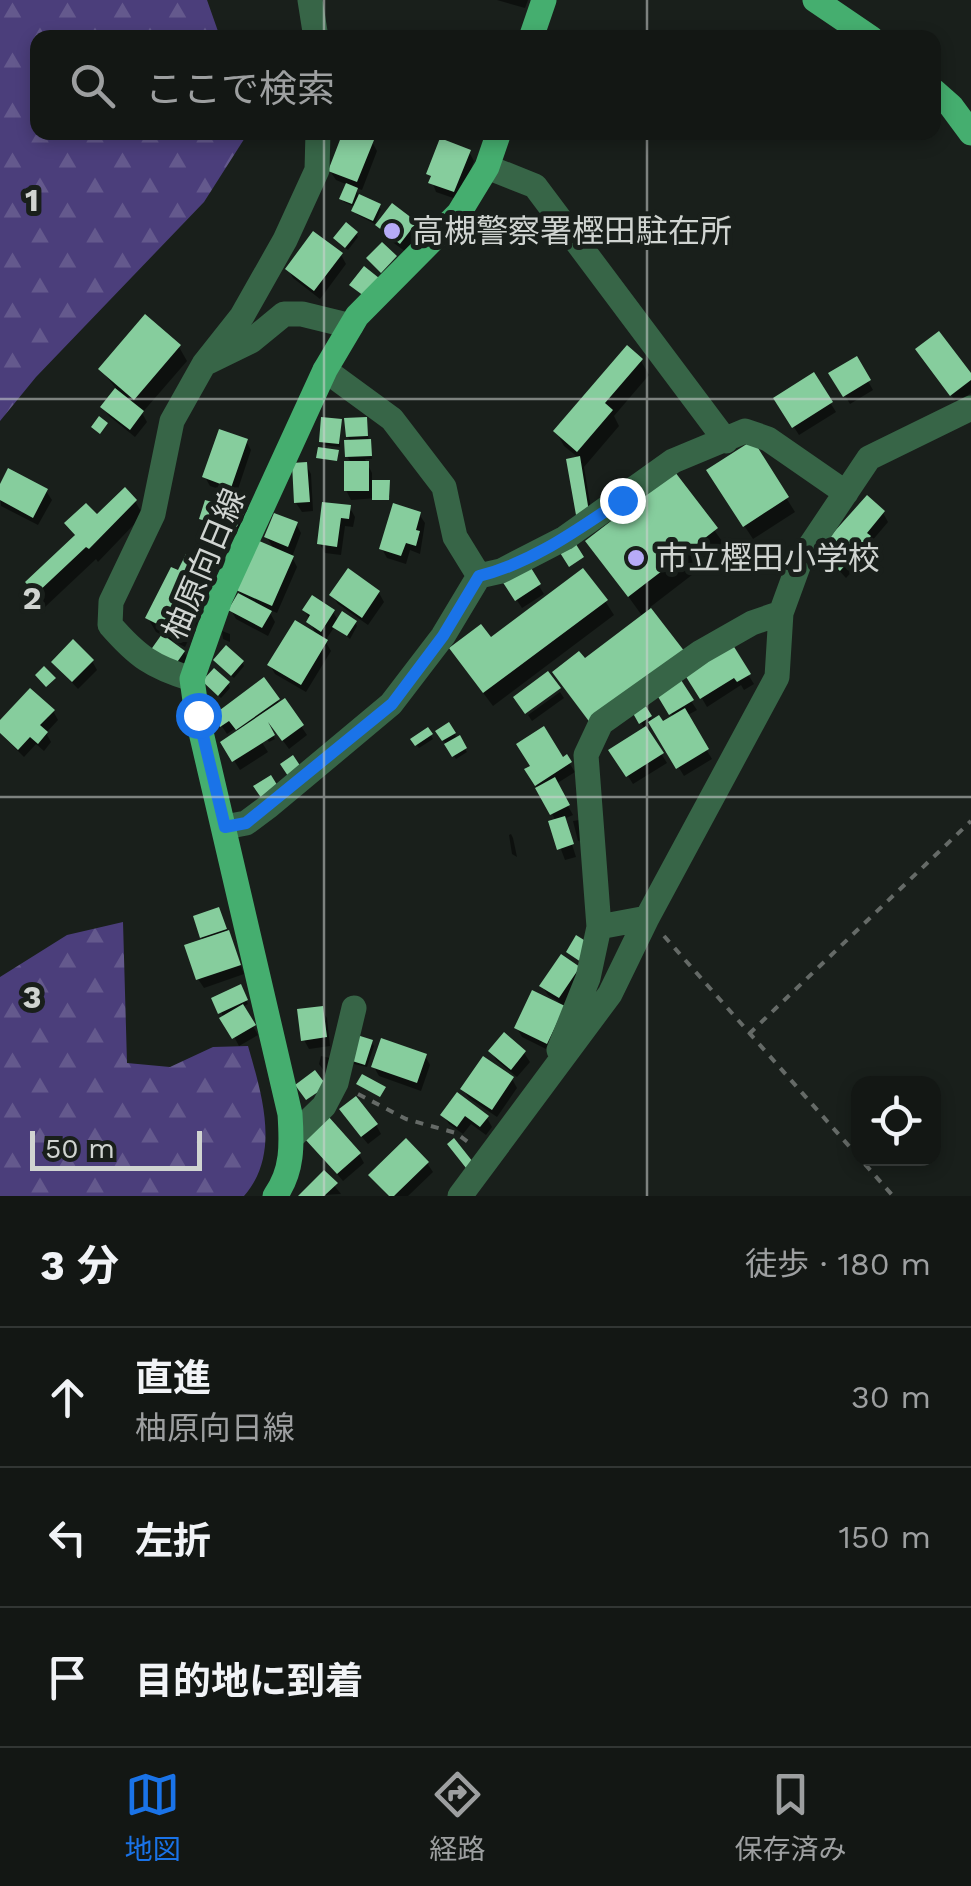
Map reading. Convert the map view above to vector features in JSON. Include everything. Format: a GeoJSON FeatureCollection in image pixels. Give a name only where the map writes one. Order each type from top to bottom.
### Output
{"type":"FeatureCollection","features":[{"type":"Feature","properties":{"kind":"main road"},"geometry":{"type":"LineString","coordinates":[[534,30],[544,0]]}},
{"type":"Feature","properties":{"kind":"main road"},"geometry":{"type":"LineString","coordinates":[[815,0],[859,30]]}},
{"type":"Feature","properties":{"kind":"main road"},"geometry":{"type":"LineString","coordinates":[[941,98],[971,134]]}},
{"type":"Feature","properties":{"kind":"main road","name":"柚原向日線"},"geometry":{"type":"LineString","coordinates":[[275,1196],[286,1180],[292,1137],[290,1114],[192,679],[220,599],[325,370],[357,316],[459,213],[487,167],[496,140]]}},
{"type":"Feature","properties":{"kind":"street"},"geometry":{"type":"LineString","coordinates":[[310,0],[315,30]]}},
{"type":"Feature","properties":{"kind":"street"},"geometry":{"type":"LineString","coordinates":[[192,679],[161,670],[136,656],[110,625],[110,602],[153,514],[172,421],[204,364],[242,316],[284,240],[317,170],[318,140]]}},
{"type":"Feature","properties":{"kind":"street"},"geometry":{"type":"LineString","coordinates":[[487,167],[536,186],[726,441]]}},
{"type":"Feature","properties":{"kind":"street"},"geometry":{"type":"LineString","coordinates":[[204,364],[251,342],[284,314],[302,314],[351,326]]}},
{"type":"Feature","properties":{"kind":"street"},"geometry":{"type":"LineString","coordinates":[[325,370],[392,420],[444,487],[455,537],[479,576]]}},
{"type":"Feature","properties":{"kind":"street"},"geometry":{"type":"LineString","coordinates":[[460,1196],[610,994],[777,678],[782,613],[800,561],[870,458],[971,408]]}},
{"type":"Feature","properties":{"kind":"street"},"geometry":{"type":"LineString","coordinates":[[225,827],[246,823],[392,704],[443,636],[479,576],[501,570],[565,538],[674,461],[745,430],[768,439],[846,492]]}},
{"type":"Feature","properties":{"kind":"street"},"geometry":{"type":"LineString","coordinates":[[556,1066],[561,1038],[588,978],[599,927],[586,755],[602,723],[701,652],[752,624],[782,613]]}},
{"type":"Feature","properties":{"kind":"street"},"geometry":{"type":"LineString","coordinates":[[599,927],[647,918]]}},
{"type":"Feature","properties":{"kind":"street"},"geometry":{"type":"LineString","coordinates":[[588,978],[610,994]]}},
{"type":"Feature","properties":{"kind":"street"},"geometry":{"type":"LineString","coordinates":[[292,1137],[324,1106],[336,1083],[354,1008]]}},
{"type":"Feature","properties":{"kind":"path"},"geometry":{"type":"LineString","coordinates":[[749,1034],[971,821]]}},
{"type":"Feature","properties":{"kind":"path"},"geometry":{"type":"LineString","coordinates":[[647,918],[893,1196]]}},
{"type":"Feature","properties":{"kind":"path"},"geometry":{"type":"LineString","coordinates":[[336,1083],[406,1119],[456,1133],[488,1158]]}},
{"type":"Feature","properties":{"kind":"green space"},"geometry":{"type":"Polygon","coordinates":[[[0,0],[207,0],[218,30],[30,30],[30,140],[244,140],[204,202],[36,377],[0,421],[0,0]]]}},
{"type":"Feature","properties":{"kind":"green space"},"geometry":{"type":"Polygon","coordinates":[[[123,922],[127,1063],[170,1067],[213,1047],[248,1046],[265,1124],[262,1162],[255,1180],[244,1196],[0,1196],[0,977],[67,935],[123,922]]]}},
{"type":"Feature","properties":{"kind":"building"},"geometry":{"type":"Polygon","coordinates":[[[340,140],[374,140],[357,182],[328,171],[340,140]]]}},
{"type":"Feature","properties":{"kind":"building"},"geometry":{"type":"Polygon","coordinates":[[[439,140],[471,150],[454,192],[428,183],[431,176],[426,174],[439,140]]]}},
{"type":"Feature","properties":{"kind":"building"},"geometry":{"type":"Polygon","coordinates":[[[346,183],[358,188],[352,204],[339,199],[346,183]]]}},
{"type":"Feature","properties":{"kind":"building"},"geometry":{"type":"Polygon","coordinates":[[[359,194],[381,204],[373,221],[351,211],[359,194]]]}},
{"type":"Feature","properties":{"kind":"building"},"geometry":{"type":"Polygon","coordinates":[[[392,203],[417,222],[400,244],[375,225],[392,203]]]}},
{"type":"Feature","properties":{"kind":"building"},"geometry":{"type":"Polygon","coordinates":[[[346,222],[358,232],[345,248],[333,238],[346,222]]]}},
{"type":"Feature","properties":{"kind":"building"},"geometry":{"type":"Polygon","coordinates":[[[313,231],[343,253],[314,291],[285,269],[313,231]]]}},
{"type":"Feature","properties":{"kind":"building"},"geometry":{"type":"Polygon","coordinates":[[[382,242],[397,256],[381,273],[366,258],[382,242]]]}},
{"type":"Feature","properties":{"kind":"building"},"geometry":{"type":"Polygon","coordinates":[[[364,266],[379,278],[364,296],[349,285],[364,266]]]}},
{"type":"Feature","properties":{"kind":"building"},"geometry":{"type":"Polygon","coordinates":[[[145,314],[181,345],[134,400],[98,369],[145,314]]]}},
{"type":"Feature","properties":{"kind":"building"},"geometry":{"type":"Polygon","coordinates":[[[939,331],[971,373],[971,380],[950,396],[915,349],[939,331]]]}},
{"type":"Feature","properties":{"kind":"building"},"geometry":{"type":"Polygon","coordinates":[[[627,345],[643,359],[605,403],[613,410],[577,452],[553,431],[627,345]]]}},
{"type":"Feature","properties":{"kind":"building"},"geometry":{"type":"Polygon","coordinates":[[[857,356],[871,380],[843,397],[828,373],[857,356]]]}},
{"type":"Feature","properties":{"kind":"building"},"geometry":{"type":"Polygon","coordinates":[[[814,372],[833,402],[792,428],[773,398],[814,372]]]}},
{"type":"Feature","properties":{"kind":"building"},"geometry":{"type":"Polygon","coordinates":[[[115,388],[144,411],[130,430],[100,407],[115,388]]]}},
{"type":"Feature","properties":{"kind":"building"},"geometry":{"type":"Polygon","coordinates":[[[99,416],[108,423],[100,434],[91,427],[99,416]]]}},
{"type":"Feature","properties":{"kind":"building"},"geometry":{"type":"Polygon","coordinates":[[[321,417],[342,419],[339,444],[319,442],[321,417]]]}},
{"type":"Feature","properties":{"kind":"building"},"geometry":{"type":"Polygon","coordinates":[[[367,417],[368,436],[346,437],[344,418],[367,417]]]}},
{"type":"Feature","properties":{"kind":"building"},"geometry":{"type":"Polygon","coordinates":[[[219,429],[248,439],[231,488],[202,477],[219,429]]]}},
{"type":"Feature","properties":{"kind":"building"},"geometry":{"type":"Polygon","coordinates":[[[371,439],[372,456],[345,457],[344,440],[371,439]]]}},
{"type":"Feature","properties":{"kind":"building"},"geometry":{"type":"Polygon","coordinates":[[[753,440],[789,497],[743,527],[706,470],[753,440]]]}},
{"type":"Feature","properties":{"kind":"building"},"geometry":{"type":"Polygon","coordinates":[[[318,447],[339,450],[337,461],[316,458],[318,447]]]}},
{"type":"Feature","properties":{"kind":"building"},"geometry":{"type":"Polygon","coordinates":[[[580,456],[589,512],[576,515],[566,459],[580,456]]]}},
{"type":"Feature","properties":{"kind":"building"},"geometry":{"type":"Polygon","coordinates":[[[344,461],[369,461],[369,491],[344,491],[344,461]]]}},
{"type":"Feature","properties":{"kind":"building"},"geometry":{"type":"Polygon","coordinates":[[[307,462],[310,502],[294,503],[292,463],[307,462]]]}},
{"type":"Feature","properties":{"kind":"building"},"geometry":{"type":"Polygon","coordinates":[[[8,468],[48,489],[33,518],[0,500],[0,484],[8,468]]]}},
{"type":"Feature","properties":{"kind":"building"},"geometry":{"type":"Polygon","coordinates":[[[675,472],[718,528],[628,597],[585,541],[675,472]]]}},
{"type":"Feature","properties":{"kind":"building"},"geometry":{"type":"Polygon","coordinates":[[[372,480],[390,480],[389,500],[372,500],[372,480]]]}},
{"type":"Feature","properties":{"kind":"building"},"geometry":{"type":"Polygon","coordinates":[[[125,487],[137,500],[89,549],[86,547],[36,594],[25,582],[75,535],[64,523],[86,503],[97,514],[125,487]]]}},
{"type":"Feature","properties":{"kind":"building"},"geometry":{"type":"Polygon","coordinates":[[[867,495],[885,511],[867,533],[871,536],[840,571],[823,556],[832,546],[826,541],[867,495]]]}},
{"type":"Feature","properties":{"kind":"building"},"geometry":{"type":"Polygon","coordinates":[[[205,500],[219,504],[212,523],[199,519],[205,500]]]}},
{"type":"Feature","properties":{"kind":"building"},"geometry":{"type":"Polygon","coordinates":[[[229,500],[246,510],[234,532],[217,523],[229,500]]]}},
{"type":"Feature","properties":{"kind":"building"},"geometry":{"type":"Polygon","coordinates":[[[322,502],[351,505],[349,519],[341,518],[337,547],[317,544],[322,502]]]}},
{"type":"Feature","properties":{"kind":"building"},"geometry":{"type":"Polygon","coordinates":[[[393,503],[421,512],[416,546],[406,543],[401,556],[379,549],[393,503]]]}},
{"type":"Feature","properties":{"kind":"building"},"geometry":{"type":"Polygon","coordinates":[[[274,513],[298,522],[288,547],[264,537],[274,513]]]}},
{"type":"Feature","properties":{"kind":"building"},"geometry":{"type":"Polygon","coordinates":[[[572,538],[584,557],[569,567],[557,548],[572,538]]]}},
{"type":"Feature","properties":{"kind":"building"},"geometry":{"type":"Polygon","coordinates":[[[257,540],[294,556],[272,606],[236,590],[257,540]]]}},
{"type":"Feature","properties":{"kind":"building"},"geometry":{"type":"Polygon","coordinates":[[[186,554],[203,563],[195,579],[203,582],[177,634],[145,618],[171,567],[178,570],[186,554]]]}},
{"type":"Feature","properties":{"kind":"building"},"geometry":{"type":"Polygon","coordinates":[[[528,563],[541,584],[515,601],[502,581],[528,563]]]}},
{"type":"Feature","properties":{"kind":"building"},"geometry":{"type":"Polygon","coordinates":[[[348,568],[380,591],[362,618],[329,595],[348,568]]]}},
{"type":"Feature","properties":{"kind":"building"},"geometry":{"type":"Polygon","coordinates":[[[583,568],[608,600],[483,693],[449,648],[481,624],[491,637],[583,568]]]}},
{"type":"Feature","properties":{"kind":"building"},"geometry":{"type":"Polygon","coordinates":[[[238,593],[272,611],[262,628],[228,610],[238,593]]]}},
{"type":"Feature","properties":{"kind":"building"},"geometry":{"type":"Polygon","coordinates":[[[312,595],[335,610],[321,632],[306,622],[310,615],[302,610],[312,595]]]}},
{"type":"Feature","properties":{"kind":"building"},"geometry":{"type":"Polygon","coordinates":[[[651,608],[685,652],[591,724],[552,672],[579,651],[585,658],[651,608]]]}},
{"type":"Feature","properties":{"kind":"building"},"geometry":{"type":"Polygon","coordinates":[[[342,611],[357,621],[347,636],[332,627],[342,611]]]}},
{"type":"Feature","properties":{"kind":"building"},"geometry":{"type":"Polygon","coordinates":[[[295,620],[328,640],[301,685],[267,665],[295,620]]]}},
{"type":"Feature","properties":{"kind":"building"},"geometry":{"type":"Polygon","coordinates":[[[162,634],[185,651],[173,668],[150,651],[162,634]]]}},
{"type":"Feature","properties":{"kind":"building"},"geometry":{"type":"Polygon","coordinates":[[[73,639],[94,660],[72,682],[51,662],[73,639]]]}},
{"type":"Feature","properties":{"kind":"building"},"geometry":{"type":"Polygon","coordinates":[[[731,642],[751,674],[737,682],[734,678],[700,699],[683,672],[731,642]]]}},
{"type":"Feature","properties":{"kind":"building"},"geometry":{"type":"Polygon","coordinates":[[[226,645],[244,661],[231,676],[213,660],[226,645]]]}},
{"type":"Feature","properties":{"kind":"building"},"geometry":{"type":"Polygon","coordinates":[[[44,666],[56,678],[46,687],[35,675],[44,666]]]}},
{"type":"Feature","properties":{"kind":"building"},"geometry":{"type":"Polygon","coordinates":[[[214,668],[230,682],[218,696],[202,681],[214,668]]]}},
{"type":"Feature","properties":{"kind":"building"},"geometry":{"type":"Polygon","coordinates":[[[548,671],[561,688],[525,714],[513,697],[548,671]]]}},
{"type":"Feature","properties":{"kind":"building"},"geometry":{"type":"Polygon","coordinates":[[[264,677],[280,699],[236,730],[229,721],[220,727],[212,716],[264,677]]]}},
{"type":"Feature","properties":{"kind":"building"},"geometry":{"type":"Polygon","coordinates":[[[681,680],[694,700],[669,715],[657,695],[681,680]]]}},
{"type":"Feature","properties":{"kind":"building"},"geometry":{"type":"Polygon","coordinates":[[[30,688],[55,710],[40,725],[48,732],[38,744],[30,737],[18,750],[0,733],[0,720],[30,688]]]}},
{"type":"Feature","properties":{"kind":"building"},"geometry":{"type":"Polygon","coordinates":[[[285,698],[304,725],[282,741],[268,722],[275,735],[232,762],[220,742],[285,698]]]}},
{"type":"Feature","properties":{"kind":"building"},"geometry":{"type":"Polygon","coordinates":[[[642,700],[652,716],[639,724],[630,708],[642,700]]]}},
{"type":"Feature","properties":{"kind":"building"},"geometry":{"type":"Polygon","coordinates":[[[685,708],[709,749],[676,769],[648,722],[659,715],[663,721],[685,708]]]}},
{"type":"Feature","properties":{"kind":"building"},"geometry":{"type":"Polygon","coordinates":[[[449,722],[456,733],[442,741],[435,731],[449,722]]]}},
{"type":"Feature","properties":{"kind":"building"},"geometry":{"type":"Polygon","coordinates":[[[544,726],[563,757],[567,754],[572,762],[535,786],[524,769],[530,766],[516,744],[544,726]]]}},
{"type":"Feature","properties":{"kind":"building"},"geometry":{"type":"Polygon","coordinates":[[[646,726],[664,753],[626,777],[608,750],[646,726]]]}},
{"type":"Feature","properties":{"kind":"building"},"geometry":{"type":"Polygon","coordinates":[[[428,727],[433,734],[415,746],[410,739],[428,727]]]}},
{"type":"Feature","properties":{"kind":"building"},"geometry":{"type":"Polygon","coordinates":[[[460,735],[467,748],[452,757],[444,744],[460,735]]]}},
{"type":"Feature","properties":{"kind":"building"},"geometry":{"type":"Polygon","coordinates":[[[293,755],[303,770],[290,779],[280,764],[293,755]]]}},
{"type":"Feature","properties":{"kind":"building"},"geometry":{"type":"Polygon","coordinates":[[[271,775],[279,788],[262,799],[253,786],[271,775]]]}},
{"type":"Feature","properties":{"kind":"building"},"geometry":{"type":"Polygon","coordinates":[[[555,777],[570,805],[550,815],[535,788],[555,777]]]}},
{"type":"Feature","properties":{"kind":"building"},"geometry":{"type":"Polygon","coordinates":[[[565,816],[574,844],[557,850],[548,821],[565,816]]]}},
{"type":"Feature","properties":{"kind":"building"},"geometry":{"type":"Polygon","coordinates":[[[219,907],[227,929],[200,938],[193,916],[219,907]]]}},
{"type":"Feature","properties":{"kind":"building"},"geometry":{"type":"Polygon","coordinates":[[[229,930],[241,965],[196,980],[184,945],[229,930]]]}},
{"type":"Feature","properties":{"kind":"building"},"geometry":{"type":"Polygon","coordinates":[[[576,935],[592,945],[581,962],[566,952],[576,935]]]}},
{"type":"Feature","properties":{"kind":"building"},"geometry":{"type":"Polygon","coordinates":[[[561,954],[580,967],[559,998],[539,986],[561,954]]]}},
{"type":"Feature","properties":{"kind":"building"},"geometry":{"type":"Polygon","coordinates":[[[241,984],[248,1000],[218,1014],[211,998],[241,984]]]}},
{"type":"Feature","properties":{"kind":"building"},"geometry":{"type":"Polygon","coordinates":[[[532,990],[565,1006],[547,1044],[514,1028],[532,990]]]}},
{"type":"Feature","properties":{"kind":"building"},"geometry":{"type":"Polygon","coordinates":[[[243,1004],[256,1025],[232,1039],[219,1018],[243,1004]]]}},
{"type":"Feature","properties":{"kind":"building"},"geometry":{"type":"Polygon","coordinates":[[[323,1006],[327,1037],[301,1041],[297,1009],[323,1006]]]}},
{"type":"Feature","properties":{"kind":"building"},"geometry":{"type":"Polygon","coordinates":[[[504,1032],[526,1051],[511,1070],[488,1051],[504,1032]]]}},
{"type":"Feature","properties":{"kind":"building"},"geometry":{"type":"Polygon","coordinates":[[[357,1035],[373,1040],[365,1065],[349,1060],[357,1035]]]}},
{"type":"Feature","properties":{"kind":"building"},"geometry":{"type":"Polygon","coordinates":[[[381,1038],[427,1054],[417,1083],[371,1067],[381,1038]]]}},
{"type":"Feature","properties":{"kind":"building"},"geometry":{"type":"Polygon","coordinates":[[[483,1056],[514,1077],[492,1110],[460,1089],[483,1056]]]}},
{"type":"Feature","properties":{"kind":"building"},"geometry":{"type":"Polygon","coordinates":[[[315,1070],[327,1086],[306,1100],[295,1085],[315,1070]]]}},
{"type":"Feature","properties":{"kind":"building"},"geometry":{"type":"Polygon","coordinates":[[[362,1074],[386,1087],[380,1097],[356,1084],[362,1074]]]}},
{"type":"Feature","properties":{"kind":"building"},"geometry":{"type":"Polygon","coordinates":[[[457,1092],[489,1116],[480,1127],[465,1116],[457,1127],[440,1115],[457,1092]]]}},
{"type":"Feature","properties":{"kind":"building"},"geometry":{"type":"Polygon","coordinates":[[[356,1096],[378,1124],[361,1137],[339,1109],[356,1096]]]}},
{"type":"Feature","properties":{"kind":"building"},"geometry":{"type":"Polygon","coordinates":[[[328,1116],[361,1153],[337,1174],[304,1138],[328,1116]]]}},
{"type":"Feature","properties":{"kind":"building"},"geometry":{"type":"Polygon","coordinates":[[[406,1138],[429,1162],[394,1196],[389,1196],[368,1175],[406,1138]]]}},
{"type":"Feature","properties":{"kind":"building"},"geometry":{"type":"Polygon","coordinates":[[[454,1138],[473,1162],[466,1168],[447,1144],[454,1138]]]}},
{"type":"Feature","properties":{"kind":"building"},"geometry":{"type":"Polygon","coordinates":[[[324,1170],[338,1183],[324,1196],[298,1196],[324,1170]]]}},
{"type":"Feature","properties":{"kind":"place","name":"高槻警察署樫田駐在所"},"geometry":{"type":"Point","coordinates":[392,231]}},
{"type":"Feature","properties":{"kind":"place","name":"市立樫田小学校"},"geometry":{"type":"Point","coordinates":[636,558]}},
{"type":"Feature","properties":{"kind":"route"},"geometry":{"type":"LineString","coordinates":[[198,715],[225,827],[246,823],[392,704],[443,636],[479,576],[501,570],[565,538],[622,500]]}}]}
